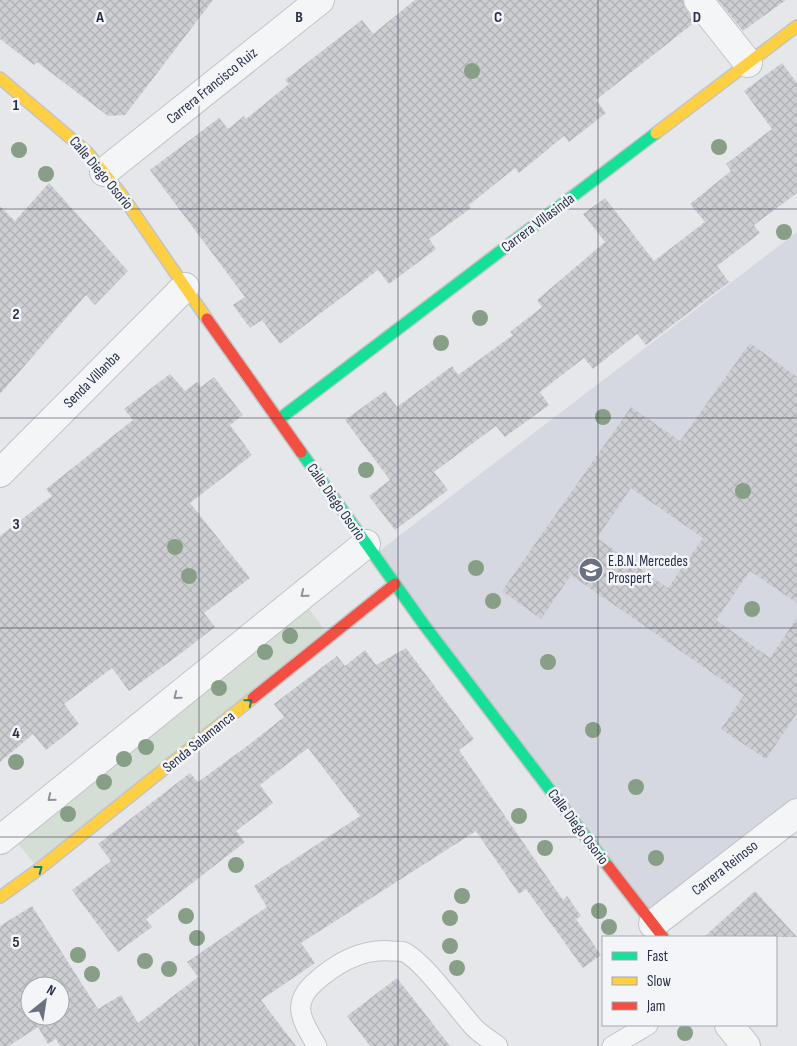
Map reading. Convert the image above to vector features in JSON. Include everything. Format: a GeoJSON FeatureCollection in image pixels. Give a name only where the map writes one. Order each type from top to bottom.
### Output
{"type":"FeatureCollection","features":[{"type":"Feature","properties":{"kind":"street","name":"Carrera Francisco Ruiz"},"geometry":{"type":"LineString","coordinates":[[104,172],[320,0]]}},
{"type":"Feature","properties":{"kind":"street"},"geometry":{"type":"LineString","coordinates":[[698,0],[748,63]]}},
{"type":"Feature","properties":{"kind":"street","name":"Carrera Villasinda"},"geometry":{"type":"LineString","coordinates":[[278,420],[797,26]]}},
{"type":"Feature","properties":{"kind":"street","name":"Calle Diego Osorio"},"geometry":{"type":"LineString","coordinates":[[0,78],[60,127],[87,152],[121,194],[395,584],[658,931]]}},
{"type":"Feature","properties":{"kind":"street","name":"Senda Villanba"},"geometry":{"type":"LineString","coordinates":[[0,473],[185,287]]}},
{"type":"Feature","properties":{"kind":"street"},"geometry":{"type":"LineString","coordinates":[[0,840],[366,544]]}},
{"type":"Feature","properties":{"kind":"street","name":"Senda Salamanca"},"geometry":{"type":"LineString","coordinates":[[0,897],[62,851],[395,584]]}},
{"type":"Feature","properties":{"kind":"street","name":"Carrera Reinoso"},"geometry":{"type":"LineString","coordinates":[[658,931],[797,813]]}},
{"type":"Feature","properties":{"kind":"street"},"geometry":{"type":"LineString","coordinates":[[730,1026],[746,1046]]}},
{"type":"Feature","properties":{"kind":"lane"},"geometry":{"type":"LineString","coordinates":[[318,1046],[304,1025],[300,1008],[304,993],[326,972],[354,956],[379,950],[403,952],[428,973],[473,1027],[498,1046]]}},
{"type":"Feature","properties":{"kind":"lane"},"geometry":{"type":"LineString","coordinates":[[612,1046],[646,1026]]}},
{"type":"Feature","properties":{"kind":"shaded area","name":"E.B.N. Mercedes Prospert"},"geometry":{"type":"Polygon","coordinates":[[[797,232],[797,813],[653,924],[374,555],[797,232]]]}},
{"type":"Feature","properties":{"kind":"shaded area"},"geometry":{"type":"Polygon","coordinates":[[[300,597],[330,637],[39,869],[9,833],[300,597]]]}},
{"type":"Feature","properties":{"kind":"building"},"geometry":{"type":"Polygon","coordinates":[[[0,0],[213,0],[125,115],[108,116],[37,62],[34,65],[0,39],[0,0]]]}},
{"type":"Feature","properties":{"kind":"building"},"geometry":{"type":"Polygon","coordinates":[[[415,0],[683,0],[686,9],[695,22],[596,100],[606,113],[569,142],[564,136],[519,173],[515,168],[469,205],[471,208],[429,239],[436,249],[389,284],[378,270],[280,344],[262,320],[250,328],[233,305],[245,297],[150,170],[219,118],[228,129],[244,116],[246,119],[289,84],[285,80],[362,20],[373,34],[415,0]]]}},
{"type":"Feature","properties":{"kind":"building"},"geometry":{"type":"Polygon","coordinates":[[[718,0],[786,0],[743,31],[718,0]]]}},
{"type":"Feature","properties":{"kind":"building"},"geometry":{"type":"Polygon","coordinates":[[[782,63],[797,83],[797,193],[754,225],[760,233],[717,266],[729,282],[646,345],[637,334],[593,369],[584,358],[540,392],[549,405],[505,437],[496,426],[434,472],[448,490],[395,530],[369,496],[390,480],[345,420],[385,391],[397,407],[452,366],[458,375],[513,335],[510,332],[542,307],[537,300],[605,242],[583,214],[605,198],[654,261],[705,222],[690,204],[731,171],[726,164],[772,129],[744,91],[782,63]]]}},
{"type":"Feature","properties":{"kind":"building"},"geometry":{"type":"Polygon","coordinates":[[[49,183],[128,271],[95,305],[86,295],[0,394],[0,206],[15,221],[49,183]]]}},
{"type":"Feature","properties":{"kind":"building"},"geometry":{"type":"Polygon","coordinates":[[[750,343],[797,377],[797,603],[750,571],[716,620],[770,658],[797,618],[797,713],[766,759],[721,729],[744,695],[571,575],[541,619],[502,591],[631,407],[680,441],[750,343]],[[631,488],[597,538],[668,588],[703,538],[631,488]]]}},
{"type":"Feature","properties":{"kind":"building"},"geometry":{"type":"Polygon","coordinates":[[[170,374],[185,391],[197,382],[201,387],[214,377],[243,415],[230,425],[252,455],[190,503],[250,578],[204,613],[215,627],[176,657],[129,691],[112,668],[64,704],[79,724],[46,750],[33,734],[0,762],[0,536],[52,496],[46,489],[133,420],[124,409],[170,374]]]}},
{"type":"Feature","properties":{"kind":"building"},"geometry":{"type":"Polygon","coordinates":[[[406,648],[474,739],[459,750],[563,900],[567,896],[581,916],[576,919],[601,955],[583,968],[526,889],[519,894],[476,831],[301,943],[315,963],[261,1000],[296,1046],[60,1046],[56,1039],[48,1044],[38,1027],[9,1046],[0,1046],[0,926],[32,906],[98,1009],[121,995],[138,1023],[198,977],[187,962],[267,907],[254,886],[360,816],[308,748],[260,785],[273,803],[236,831],[245,842],[146,919],[152,927],[118,952],[72,890],[111,861],[98,844],[190,773],[198,782],[250,744],[284,717],[274,704],[337,656],[345,666],[365,650],[376,665],[406,648]]]}},
{"type":"Feature","properties":{"kind":"building"},"geometry":{"type":"Polygon","coordinates":[[[755,891],[797,937],[777,936],[705,936],[755,891]]]}},
{"type":"Feature","properties":{"kind":"building"},"geometry":{"type":"Polygon","coordinates":[[[397,978],[450,1046],[370,1046],[347,1016],[397,978]]]}},
{"type":"Feature","properties":{"kind":"traffic: fast"},"geometry":{"type":"LineString","coordinates":[[278,420],[656,133]]}},
{"type":"Feature","properties":{"kind":"traffic: fast"},"geometry":{"type":"LineString","coordinates":[[301,452],[425,626],[608,866]]}},
{"type":"Feature","properties":{"kind":"traffic: slow"},"geometry":{"type":"LineString","coordinates":[[656,133],[797,26]]}},
{"type":"Feature","properties":{"kind":"traffic: slow"},"geometry":{"type":"LineString","coordinates":[[0,78],[87,152],[121,194],[207,319]]}},
{"type":"Feature","properties":{"kind":"traffic: slow"},"geometry":{"type":"LineString","coordinates":[[0,897],[39,869],[253,698]]}},
{"type":"Feature","properties":{"kind":"traffic: jam"},"geometry":{"type":"LineString","coordinates":[[207,319],[301,452]]}},
{"type":"Feature","properties":{"kind":"traffic: jam"},"geometry":{"type":"LineString","coordinates":[[253,698],[395,584]]}},
{"type":"Feature","properties":{"kind":"traffic: jam"},"geometry":{"type":"LineString","coordinates":[[608,866],[662,936]]}},
{"type":"Feature","properties":{"kind":"place","name":"E.B.N. Mercedes Prospert"},"geometry":{"type":"Point","coordinates":[591,570]}}]}
